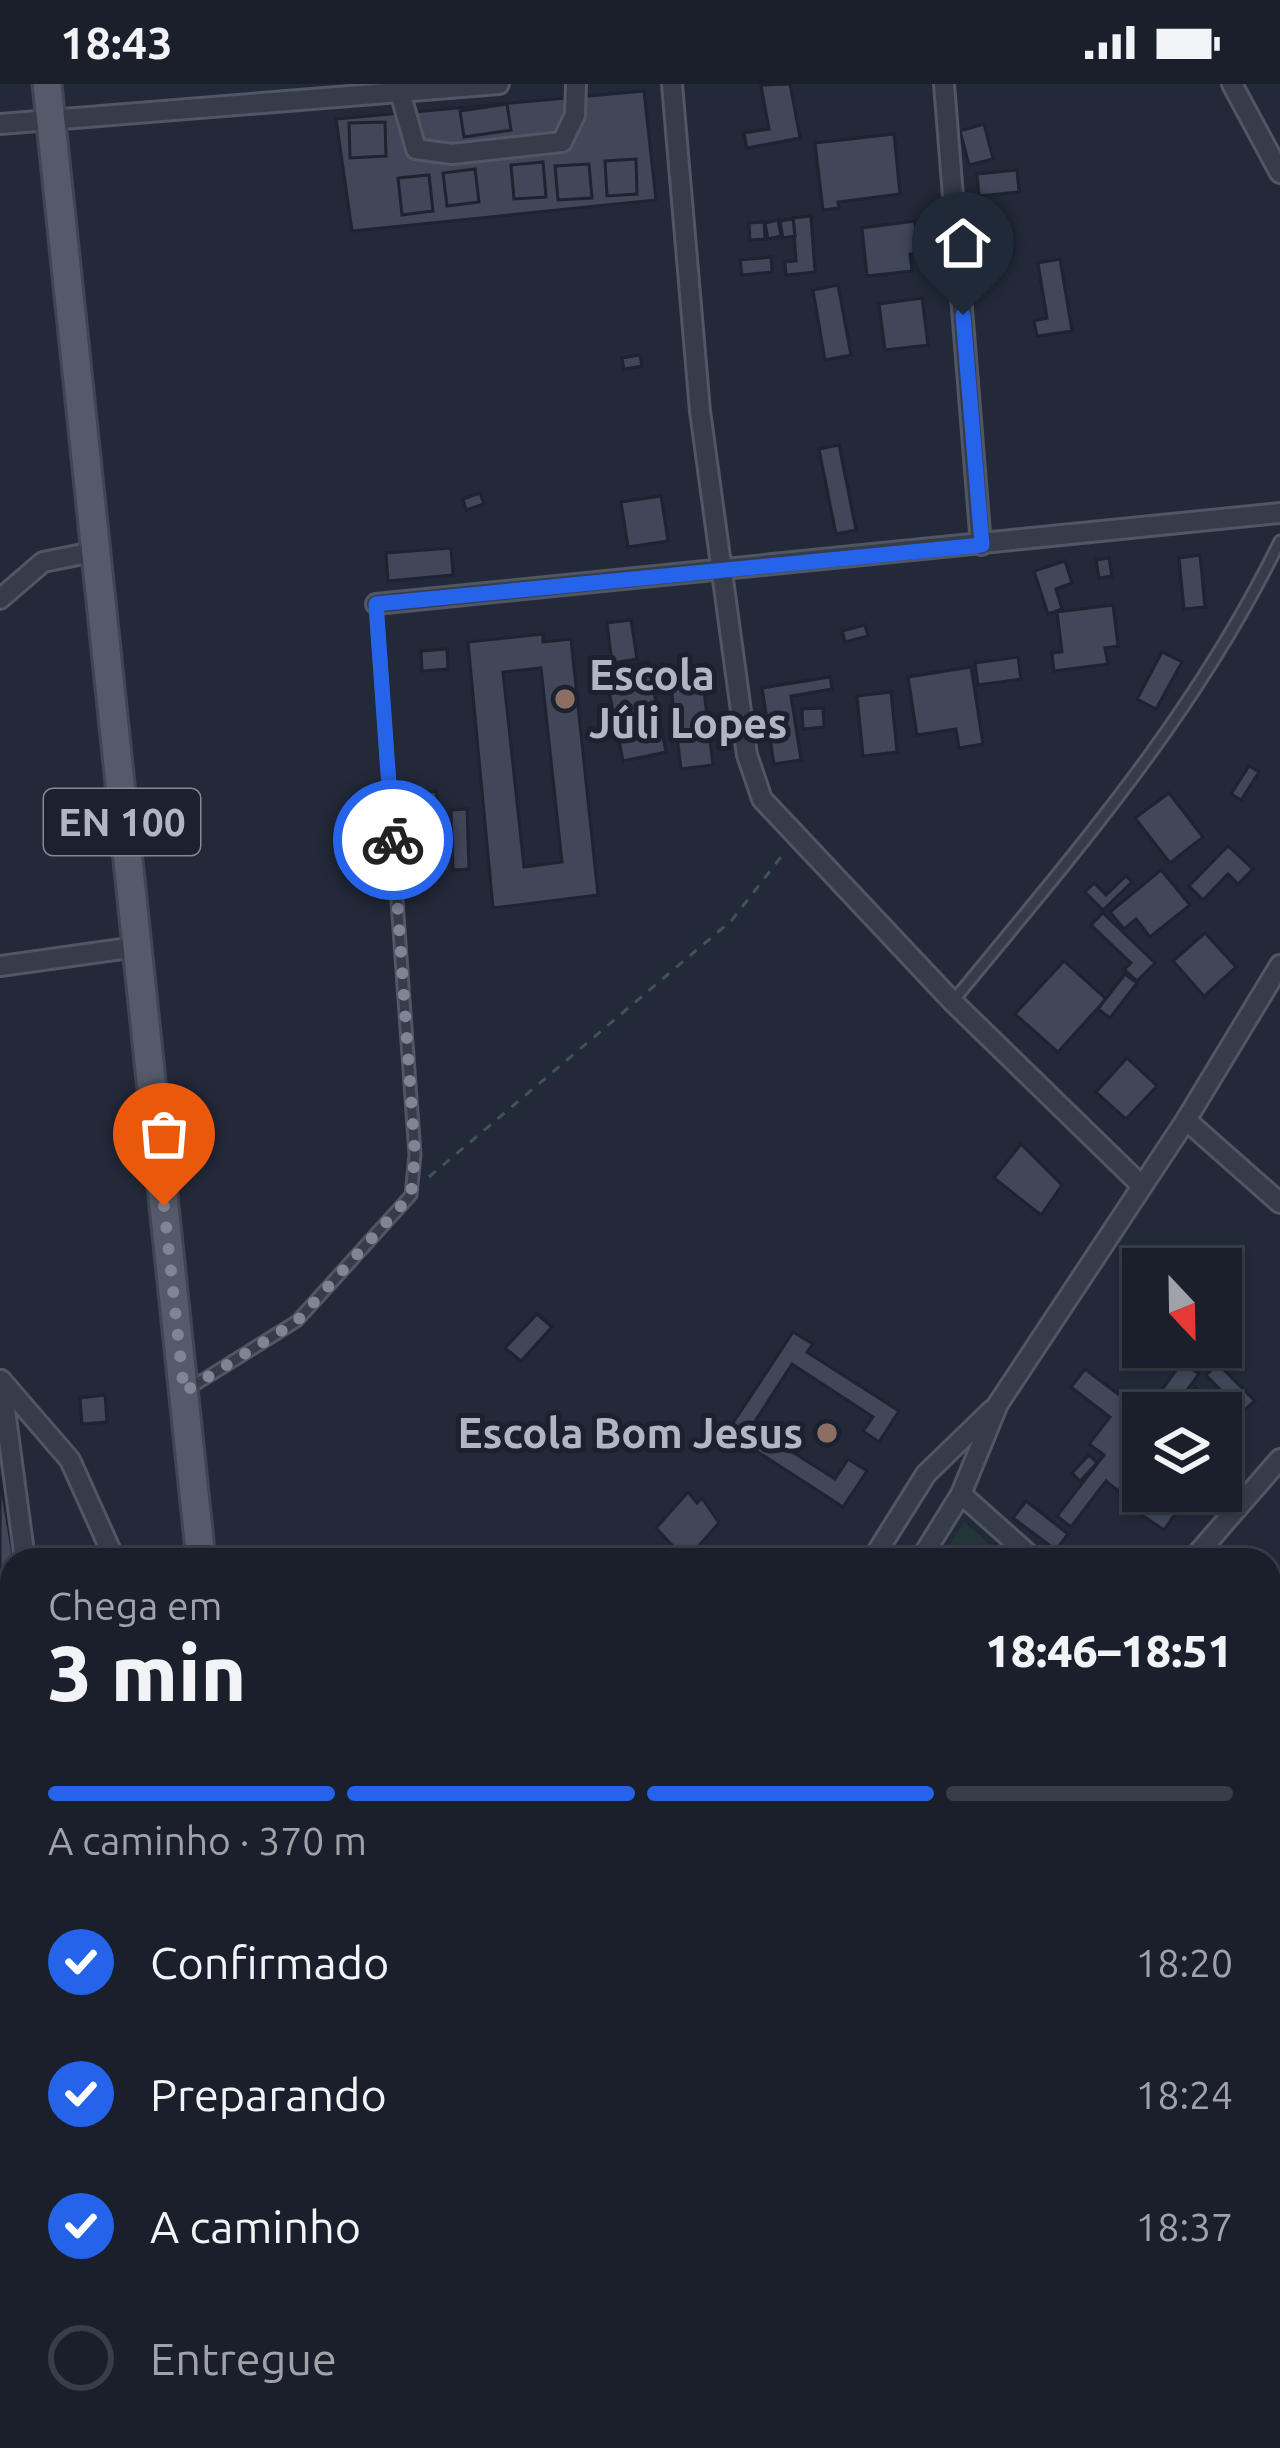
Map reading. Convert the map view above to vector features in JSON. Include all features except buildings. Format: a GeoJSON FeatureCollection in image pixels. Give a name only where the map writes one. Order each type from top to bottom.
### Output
{"type":"FeatureCollection","features":[{"type":"Feature","properties":{"kind":"main road","name":"EN 100"},"geometry":{"type":"LineString","coordinates":[[47,84],[200,1548]]}},
{"type":"Feature","properties":{"kind":"street"},"geometry":{"type":"LineString","coordinates":[[0,124],[500,84]]}},
{"type":"Feature","properties":{"kind":"street"},"geometry":{"type":"LineString","coordinates":[[400,92],[416,149],[452,154],[562,142],[575,115],[576,84]]}},
{"type":"Feature","properties":{"kind":"street"},"geometry":{"type":"LineString","coordinates":[[672,84],[700,411],[747,755],[762,799],[952,1002],[1142,1186]]}},
{"type":"Feature","properties":{"kind":"street"},"geometry":{"type":"LineString","coordinates":[[944,84],[982,545]]}},
{"type":"Feature","properties":{"kind":"street"},"geometry":{"type":"LineString","coordinates":[[1232,84],[1280,172]]}},
{"type":"Feature","properties":{"kind":"street"},"geometry":{"type":"LineString","coordinates":[[376,604],[721,573],[1280,513]]}},
{"type":"Feature","properties":{"kind":"street"},"geometry":{"type":"LineString","coordinates":[[0,599],[44,562],[93,552]]}},
{"type":"Feature","properties":{"kind":"street"},"geometry":{"type":"LineString","coordinates":[[0,966],[136,947]]}},
{"type":"Feature","properties":{"kind":"street"},"geometry":{"type":"LineString","coordinates":[[928,1548],[962,1494],[998,1404],[1186,1120],[1280,965]]}},
{"type":"Feature","properties":{"kind":"street"},"geometry":{"type":"LineString","coordinates":[[1186,1120],[1280,1203]]}},
{"type":"Feature","properties":{"kind":"street"},"geometry":{"type":"LineString","coordinates":[[0,1370],[23,1548]]}},
{"type":"Feature","properties":{"kind":"street"},"geometry":{"type":"LineString","coordinates":[[2,1380],[70,1460],[110,1548]]}},
{"type":"Feature","properties":{"kind":"street"},"geometry":{"type":"LineString","coordinates":[[880,1548],[926,1474],[998,1404]]}},
{"type":"Feature","properties":{"kind":"street"},"geometry":{"type":"LineString","coordinates":[[1202,1548],[1280,1459]]}},
{"type":"Feature","properties":{"kind":"street"},"geometry":{"type":"LineString","coordinates":[[962,1494],[1022,1548]]}},
{"type":"Feature","properties":{"kind":"lane"},"geometry":{"type":"LineString","coordinates":[[952,1002],[1156,753],[1234,636],[1280,542]]}},
{"type":"Feature","properties":{"kind":"lane"},"geometry":{"type":"LineString","coordinates":[[184,1392],[297,1321],[411,1195],[415,1155],[376,604]]}},
{"type":"Feature","properties":{"kind":"path"},"geometry":{"type":"LineString","coordinates":[[411,1195],[471,1137],[548,1079],[732,920],[770,866],[799,839]]}},
{"type":"Feature","properties":{"kind":"shaded area"},"geometry":{"type":"Polygon","coordinates":[[[964,1522],[994,1548],[948,1548],[964,1522]]]}},
{"type":"Feature","properties":{"kind":"way so far"},"geometry":{"type":"LineString","coordinates":[[164,1206],[184,1392],[297,1321],[411,1195],[415,1155],[393,840]]}},
{"type":"Feature","properties":{"kind":"place","name":"Escola Júli Lopes"},"geometry":{"type":"Point","coordinates":[565,699]}},
{"type":"Feature","properties":{"kind":"place","name":"Escola Bom Jesus"},"geometry":{"type":"Point","coordinates":[827,1433]}},
{"type":"Feature","properties":{"kind":"route"},"geometry":{"type":"LineString","coordinates":[[393,840],[376,604],[982,545],[963,315]]}}]}
